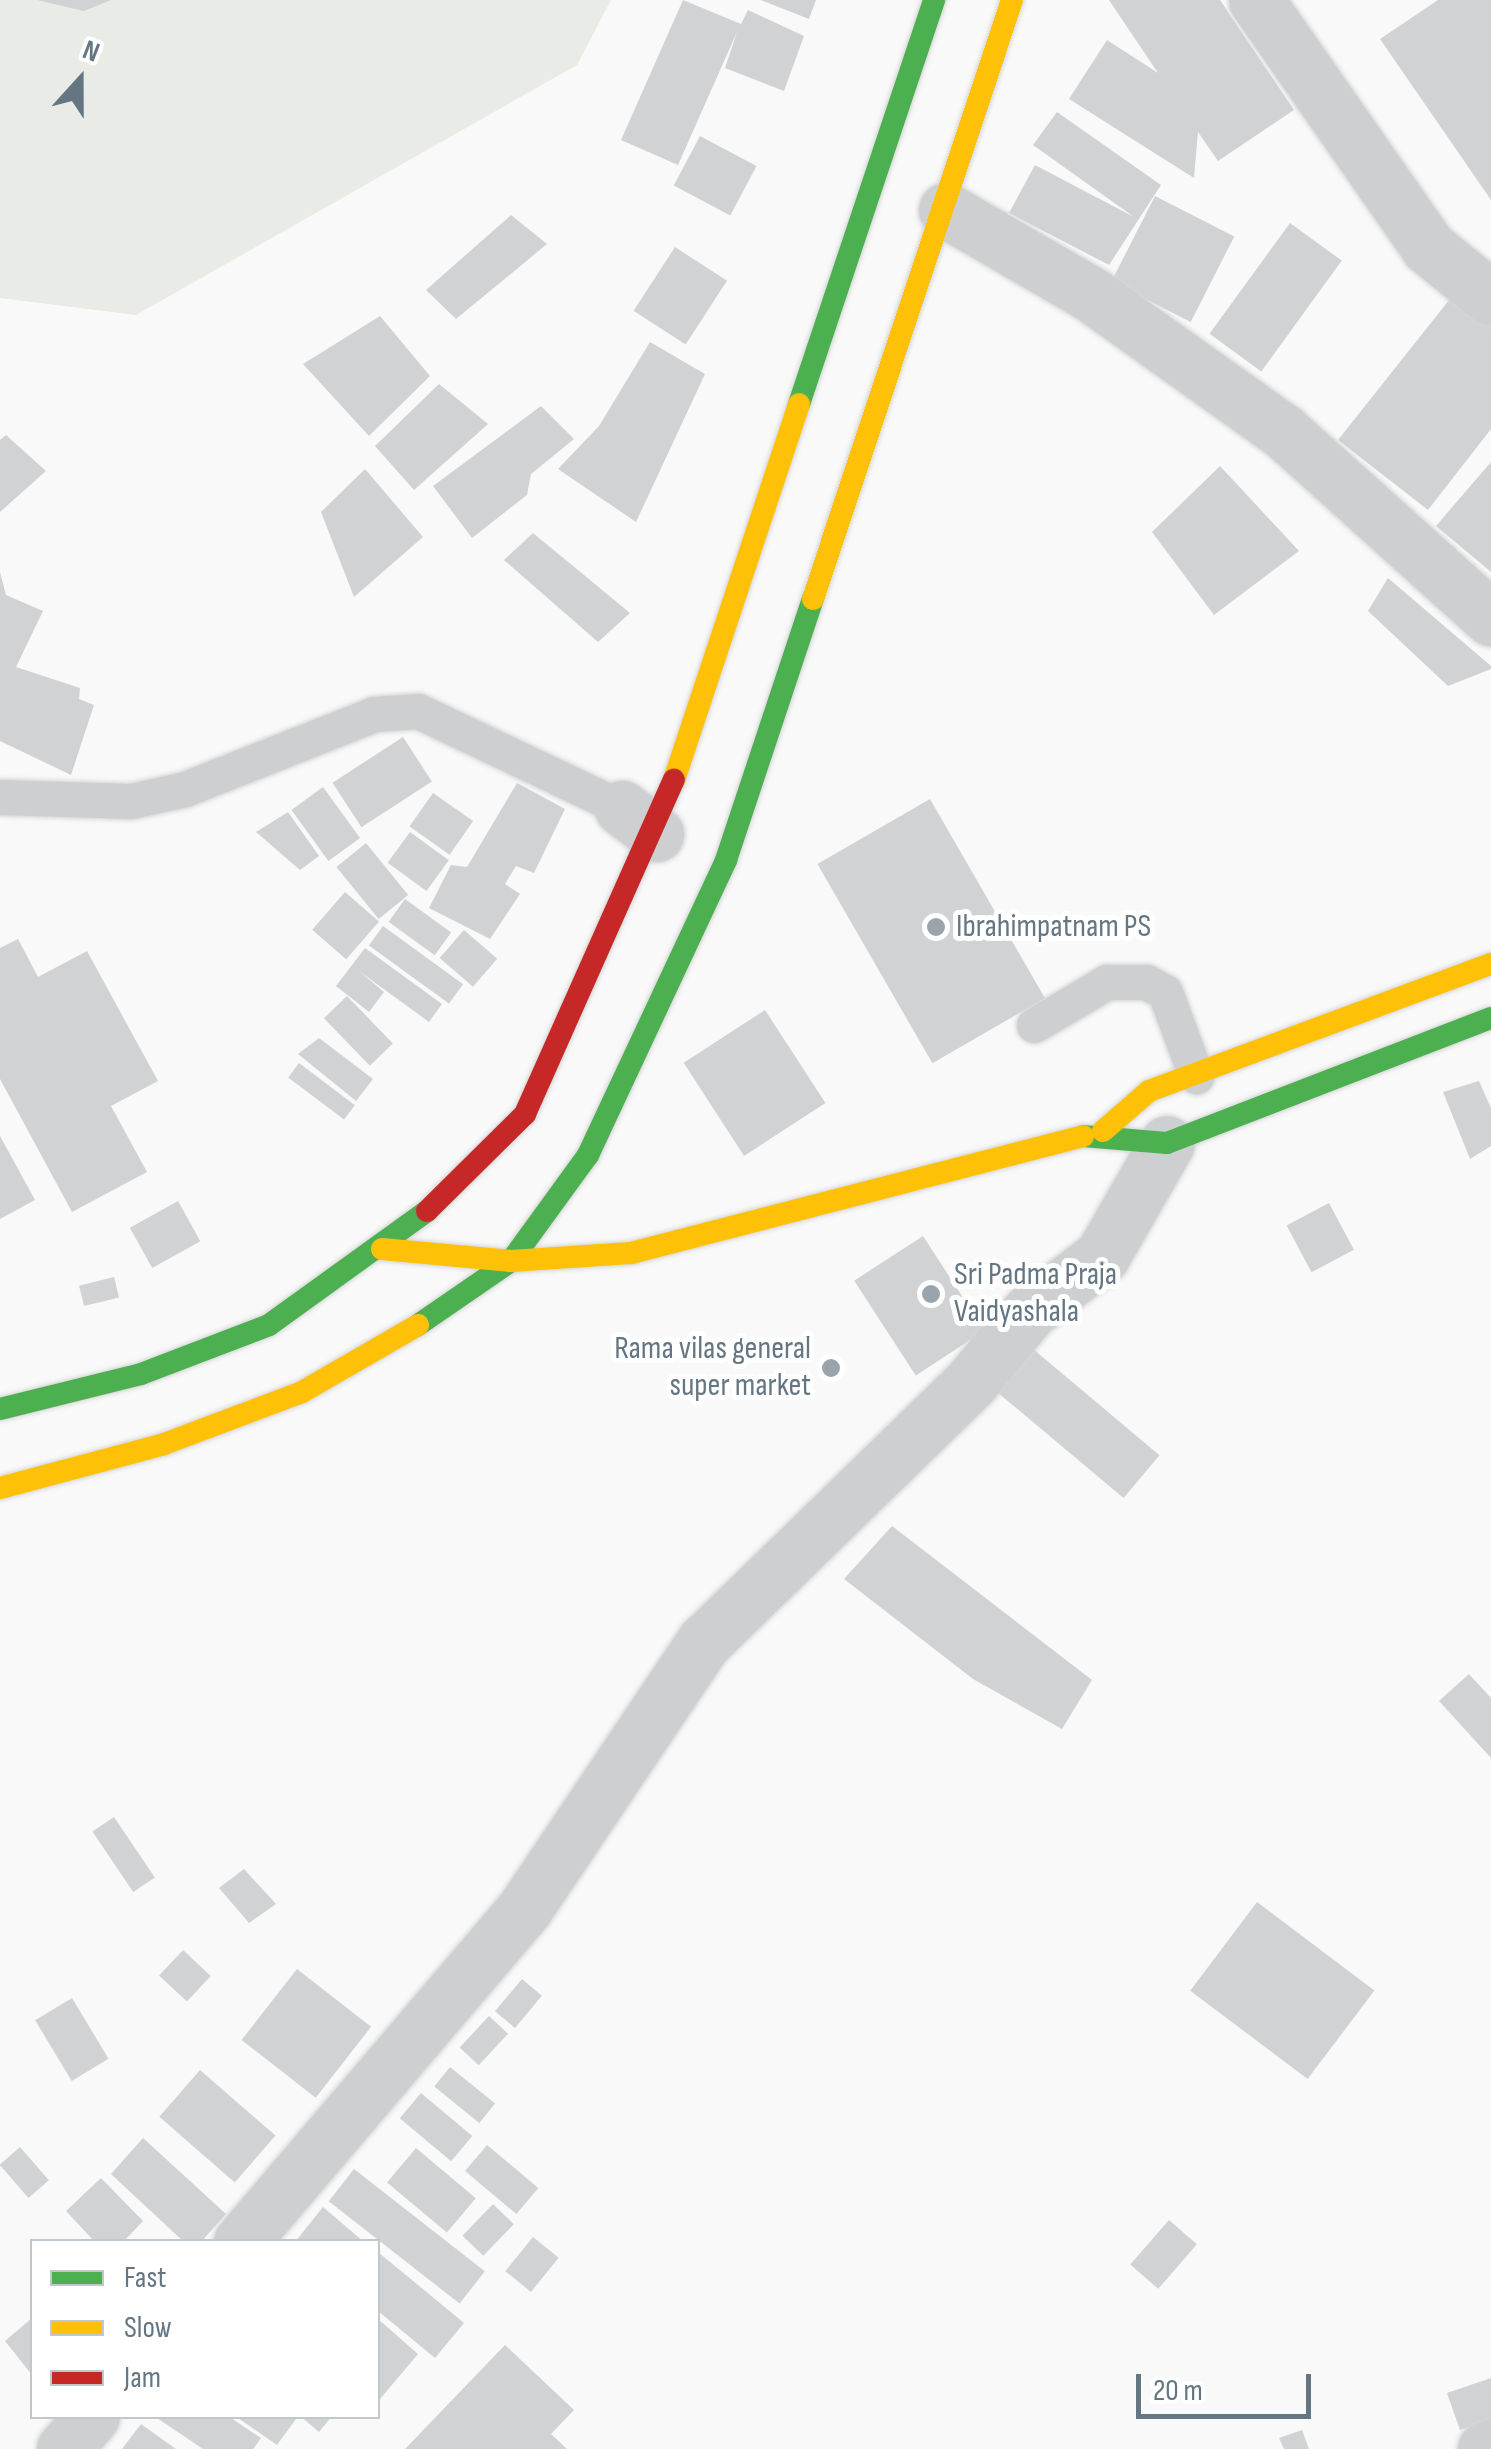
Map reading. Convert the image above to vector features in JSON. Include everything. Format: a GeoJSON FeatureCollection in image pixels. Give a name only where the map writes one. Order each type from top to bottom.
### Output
{"type":"FeatureCollection","features":[{"type":"Feature","properties":{"kind":"main road"},"geometry":{"type":"LineString","coordinates":[[0,1409],[141,1374],[269,1325],[382,1249],[455,1191],[525,1114],[639,821],[934,0]]}},
{"type":"Feature","properties":{"kind":"main road"},"geometry":{"type":"LineString","coordinates":[[0,1488],[164,1444],[302,1392],[452,1306],[511,1260],[588,1155],[726,860],[946,210],[1012,0]]}},
{"type":"Feature","properties":{"kind":"main road"},"geometry":{"type":"LineString","coordinates":[[1103,1131],[1149,1092],[1491,964]]}},
{"type":"Feature","properties":{"kind":"main road"},"geometry":{"type":"LineString","coordinates":[[382,1249],[511,1260],[631,1253],[1103,1131],[1166,1142],[1489,1025]]}},
{"type":"Feature","properties":{"kind":"street"},"geometry":{"type":"LineString","coordinates":[[1256,0],[1428,247],[1491,298]]}},
{"type":"Feature","properties":{"kind":"street"},"geometry":{"type":"LineString","coordinates":[[946,210],[1092,295],[1283,431],[1491,618]]}},
{"type":"Feature","properties":{"kind":"street"},"geometry":{"type":"LineString","coordinates":[[244,2239],[525,1908],[704,1642],[971,1382],[1030,1311],[1102,1256],[1166,1142]]}},
{"type":"Feature","properties":{"kind":"street"},"geometry":{"type":"LineString","coordinates":[[64,2449],[89,2419]]}},
{"type":"Feature","properties":{"kind":"lane"},"geometry":{"type":"LineString","coordinates":[[0,797],[132,801],[185,790],[374,714],[418,711],[639,821]]}},
{"type":"Feature","properties":{"kind":"lane"},"geometry":{"type":"LineString","coordinates":[[1034,1025],[1107,982],[1146,982],[1164,992],[1196,1076]]}},
{"type":"Feature","properties":{"kind":"shaded area"},"geometry":{"type":"Polygon","coordinates":[[[0,0],[611,0],[577,65],[136,315],[0,298],[0,0]]]}},
{"type":"Feature","properties":{"kind":"building"},"geometry":{"type":"Polygon","coordinates":[[[37,0],[111,0],[84,11],[37,0]]]}},
{"type":"Feature","properties":{"kind":"building"},"geometry":{"type":"Polygon","coordinates":[[[683,0],[741,24],[748,10],[804,36],[784,91],[725,68],[737,32],[678,165],[621,140],[683,0]]]}},
{"type":"Feature","properties":{"kind":"building"},"geometry":{"type":"Polygon","coordinates":[[[761,0],[816,0],[809,19],[761,0]]]}},
{"type":"Feature","properties":{"kind":"building"},"geometry":{"type":"Polygon","coordinates":[[[1109,0],[1220,0],[1294,110],[1218,161],[1198,132],[1194,178],[1069,99],[1107,40],[1158,73],[1109,0]]]}},
{"type":"Feature","properties":{"kind":"building"},"geometry":{"type":"Polygon","coordinates":[[[1438,0],[1491,0],[1491,200],[1380,39],[1438,0]]]}},
{"type":"Feature","properties":{"kind":"building"},"geometry":{"type":"Polygon","coordinates":[[[1057,112],[1161,185],[1109,265],[1009,213],[1035,165],[1134,217],[1033,145],[1057,112]]]}},
{"type":"Feature","properties":{"kind":"building"},"geometry":{"type":"Polygon","coordinates":[[[700,136],[757,166],[730,215],[674,185],[700,136]]]}},
{"type":"Feature","properties":{"kind":"building"},"geometry":{"type":"Polygon","coordinates":[[[1155,196],[1234,236],[1191,322],[1111,282],[1155,196]]]}},
{"type":"Feature","properties":{"kind":"building"},"geometry":{"type":"Polygon","coordinates":[[[511,215],[547,244],[456,319],[426,290],[511,215]]]}},
{"type":"Feature","properties":{"kind":"building"},"geometry":{"type":"Polygon","coordinates":[[[1290,223],[1342,261],[1261,371],[1209,334],[1290,223]]]}},
{"type":"Feature","properties":{"kind":"building"},"geometry":{"type":"Polygon","coordinates":[[[675,247],[727,281],[686,345],[634,311],[675,247]]]}},
{"type":"Feature","properties":{"kind":"building"},"geometry":{"type":"Polygon","coordinates":[[[1461,285],[1491,309],[1491,429],[1428,510],[1338,440],[1461,285]]]}},
{"type":"Feature","properties":{"kind":"building"},"geometry":{"type":"Polygon","coordinates":[[[380,316],[430,376],[369,436],[303,364],[380,316]]]}},
{"type":"Feature","properties":{"kind":"building"},"geometry":{"type":"Polygon","coordinates":[[[650,342],[705,374],[636,522],[558,469],[599,426],[650,342]]]}},
{"type":"Feature","properties":{"kind":"building"},"geometry":{"type":"Polygon","coordinates":[[[439,384],[488,424],[414,490],[375,446],[439,384]]]}},
{"type":"Feature","properties":{"kind":"building"},"geometry":{"type":"Polygon","coordinates":[[[541,406],[574,439],[531,474],[527,495],[472,538],[433,486],[541,406]]]}},
{"type":"Feature","properties":{"kind":"building"},"geometry":{"type":"Polygon","coordinates":[[[6,435],[46,471],[0,512],[0,440],[6,435]]]}},
{"type":"Feature","properties":{"kind":"building"},"geometry":{"type":"Polygon","coordinates":[[[1491,462],[1491,572],[1436,526],[1491,462]]]}},
{"type":"Feature","properties":{"kind":"building"},"geometry":{"type":"Polygon","coordinates":[[[1220,466],[1299,551],[1214,615],[1152,532],[1220,466]]]}},
{"type":"Feature","properties":{"kind":"building"},"geometry":{"type":"Polygon","coordinates":[[[365,469],[423,537],[354,597],[321,512],[365,469]]]}},
{"type":"Feature","properties":{"kind":"building"},"geometry":{"type":"Polygon","coordinates":[[[533,533],[630,613],[598,642],[504,560],[533,533]]]}},
{"type":"Feature","properties":{"kind":"building"},"geometry":{"type":"Polygon","coordinates":[[[0,572],[6,595],[43,611],[16,667],[80,688],[79,699],[94,705],[71,775],[0,741],[0,572]]]}},
{"type":"Feature","properties":{"kind":"building"},"geometry":{"type":"Polygon","coordinates":[[[1388,578],[1491,669],[1448,686],[1368,611],[1388,578]]]}},
{"type":"Feature","properties":{"kind":"building"},"geometry":{"type":"Polygon","coordinates":[[[403,737],[432,781],[361,827],[333,783],[403,737]]]}},
{"type":"Feature","properties":{"kind":"building"},"geometry":{"type":"Polygon","coordinates":[[[517,783],[565,809],[534,873],[516,866],[505,884],[520,894],[490,939],[429,908],[451,865],[467,867],[517,783]]]}},
{"type":"Feature","properties":{"kind":"building"},"geometry":{"type":"Polygon","coordinates":[[[323,787],[360,838],[328,861],[291,810],[323,787]]]}},
{"type":"Feature","properties":{"kind":"building"},"geometry":{"type":"Polygon","coordinates":[[[433,793],[473,821],[450,855],[409,827],[433,793]]]}},
{"type":"Feature","properties":{"kind":"building","name":"Ibrahimpatnam PS"},"geometry":{"type":"Polygon","coordinates":[[[930,799],[1045,998],[932,1063],[817,864],[930,799]]]}},
{"type":"Feature","properties":{"kind":"building"},"geometry":{"type":"Polygon","coordinates":[[[288,812],[319,856],[300,870],[256,832],[288,812]]]}},
{"type":"Feature","properties":{"kind":"building"},"geometry":{"type":"Polygon","coordinates":[[[410,832],[449,860],[426,891],[388,863],[410,832]]]}},
{"type":"Feature","properties":{"kind":"building"},"geometry":{"type":"Polygon","coordinates":[[[366,843],[408,895],[379,919],[336,867],[366,843]]]}},
{"type":"Feature","properties":{"kind":"building"},"geometry":{"type":"Polygon","coordinates":[[[345,892],[379,922],[346,959],[312,930],[345,892]]]}},
{"type":"Feature","properties":{"kind":"building"},"geometry":{"type":"Polygon","coordinates":[[[405,899],[451,933],[435,955],[389,922],[405,899]]]}},
{"type":"Feature","properties":{"kind":"building"},"geometry":{"type":"Polygon","coordinates":[[[383,926],[463,984],[449,1004],[369,945],[383,926]]]}},
{"type":"Feature","properties":{"kind":"building"},"geometry":{"type":"Polygon","coordinates":[[[464,930],[497,959],[473,987],[440,958],[464,930]]]}},
{"type":"Feature","properties":{"kind":"building"},"geometry":{"type":"Polygon","coordinates":[[[18,939],[38,977],[87,951],[158,1081],[111,1106],[147,1172],[72,1212],[0,1079],[0,948],[18,939]]]}},
{"type":"Feature","properties":{"kind":"building"},"geometry":{"type":"Polygon","coordinates":[[[365,948],[442,1004],[429,1022],[359,971],[384,992],[369,1012],[336,986],[365,948]]]}},
{"type":"Feature","properties":{"kind":"building"},"geometry":{"type":"Polygon","coordinates":[[[347,996],[393,1043],[370,1066],[324,1018],[347,996]]]}},
{"type":"Feature","properties":{"kind":"building"},"geometry":{"type":"Polygon","coordinates":[[[765,1010],[825,1103],[744,1156],[684,1063],[765,1010]]]}},
{"type":"Feature","properties":{"kind":"building"},"geometry":{"type":"Polygon","coordinates":[[[319,1038],[373,1079],[356,1101],[298,1054],[319,1038]]]}},
{"type":"Feature","properties":{"kind":"building"},"geometry":{"type":"Polygon","coordinates":[[[299,1063],[355,1105],[344,1120],[288,1077],[299,1063]]]}},
{"type":"Feature","properties":{"kind":"building"},"geometry":{"type":"Polygon","coordinates":[[[1479,1081],[1491,1108],[1491,1146],[1470,1159],[1443,1092],[1479,1081]]]}},
{"type":"Feature","properties":{"kind":"building"},"geometry":{"type":"Polygon","coordinates":[[[0,1136],[35,1200],[0,1219],[0,1136]]]}},
{"type":"Feature","properties":{"kind":"building"},"geometry":{"type":"Polygon","coordinates":[[[178,1201],[200,1241],[152,1268],[130,1228],[178,1201]]]}},
{"type":"Feature","properties":{"kind":"building"},"geometry":{"type":"Polygon","coordinates":[[[1329,1203],[1354,1250],[1312,1272],[1287,1226],[1329,1203]]]}},
{"type":"Feature","properties":{"kind":"building"},"geometry":{"type":"Polygon","coordinates":[[[923,1236],[985,1331],[916,1375],[854,1281],[923,1236]]]}},
{"type":"Feature","properties":{"kind":"building"},"geometry":{"type":"Polygon","coordinates":[[[114,1277],[119,1297],[84,1306],[79,1286],[114,1277]]]}},
{"type":"Feature","properties":{"kind":"building"},"geometry":{"type":"Polygon","coordinates":[[[1027,1344],[1160,1455],[1124,1498],[991,1387],[1027,1344]]]}},
{"type":"Feature","properties":{"kind":"building"},"geometry":{"type":"Polygon","coordinates":[[[892,1526],[1092,1680],[1062,1729],[973,1679],[844,1579],[892,1526]]]}},
{"type":"Feature","properties":{"kind":"building"},"geometry":{"type":"Polygon","coordinates":[[[1469,1674],[1491,1698],[1491,1758],[1439,1701],[1469,1674]]]}},
{"type":"Feature","properties":{"kind":"building"},"geometry":{"type":"Polygon","coordinates":[[[114,1817],[155,1878],[133,1892],[92,1832],[114,1817]]]}},
{"type":"Feature","properties":{"kind":"building"},"geometry":{"type":"Polygon","coordinates":[[[244,1869],[276,1904],[249,1923],[219,1888],[244,1869]]]}},
{"type":"Feature","properties":{"kind":"building"},"geometry":{"type":"Polygon","coordinates":[[[1257,1902],[1374,1990],[1308,2079],[1190,1991],[1257,1902]]]}},
{"type":"Feature","properties":{"kind":"building"},"geometry":{"type":"Polygon","coordinates":[[[183,1950],[211,1976],[187,2002],[159,1976],[183,1950]]]}},
{"type":"Feature","properties":{"kind":"building"},"geometry":{"type":"Polygon","coordinates":[[[297,1969],[371,2027],[316,2098],[242,2040],[297,1969]]]}},
{"type":"Feature","properties":{"kind":"building"},"geometry":{"type":"Polygon","coordinates":[[[522,1979],[542,1996],[515,2028],[495,2011],[522,1979]]]}},
{"type":"Feature","properties":{"kind":"building"},"geometry":{"type":"Polygon","coordinates":[[[72,1998],[109,2059],[72,2081],[35,2020],[72,1998]]]}},
{"type":"Feature","properties":{"kind":"building"},"geometry":{"type":"Polygon","coordinates":[[[489,2016],[508,2034],[479,2065],[460,2047],[489,2016]]]}},
{"type":"Feature","properties":{"kind":"building"},"geometry":{"type":"Polygon","coordinates":[[[450,2067],[495,2104],[479,2123],[434,2086],[450,2067]]]}},
{"type":"Feature","properties":{"kind":"building"},"geometry":{"type":"Polygon","coordinates":[[[200,2070],[275,2136],[235,2182],[159,2117],[200,2070]]]}},
{"type":"Feature","properties":{"kind":"building"},"geometry":{"type":"Polygon","coordinates":[[[421,2093],[472,2136],[451,2161],[400,2118],[421,2093]]]}},
{"type":"Feature","properties":{"kind":"building"},"geometry":{"type":"Polygon","coordinates":[[[143,2138],[226,2214],[204,2239],[181,2239],[111,2174],[143,2138]]]}},
{"type":"Feature","properties":{"kind":"building"},"geometry":{"type":"Polygon","coordinates":[[[487,2145],[538,2188],[516,2214],[465,2171],[487,2145]]]}},
{"type":"Feature","properties":{"kind":"building"},"geometry":{"type":"Polygon","coordinates":[[[20,2147],[49,2180],[28,2198],[0,2165],[20,2147]]]}},
{"type":"Feature","properties":{"kind":"building"},"geometry":{"type":"Polygon","coordinates":[[[416,2148],[476,2198],[447,2233],[387,2182],[416,2148]]]}},
{"type":"Feature","properties":{"kind":"building"},"geometry":{"type":"Polygon","coordinates":[[[354,2169],[485,2271],[460,2304],[329,2201],[354,2169]]]}},
{"type":"Feature","properties":{"kind":"building"},"geometry":{"type":"Polygon","coordinates":[[[101,2178],[143,2221],[126,2239],[92,2239],[66,2211],[101,2178]]]}},
{"type":"Feature","properties":{"kind":"building"},"geometry":{"type":"Polygon","coordinates":[[[493,2204],[514,2224],[483,2256],[462,2236],[493,2204]]]}},
{"type":"Feature","properties":{"kind":"building"},"geometry":{"type":"Polygon","coordinates":[[[323,2207],[360,2239],[297,2239],[323,2207]]]}},
{"type":"Feature","properties":{"kind":"building"},"geometry":{"type":"Polygon","coordinates":[[[1169,2220],[1197,2244],[1158,2289],[1130,2265],[1169,2220]]]}},
{"type":"Feature","properties":{"kind":"building"},"geometry":{"type":"Polygon","coordinates":[[[533,2237],[559,2258],[531,2292],[505,2271],[533,2237]]]}},
{"type":"Feature","properties":{"kind":"building"},"geometry":{"type":"Polygon","coordinates":[[[380,2254],[464,2323],[435,2358],[380,2313],[380,2254]]]}},
{"type":"Feature","properties":{"kind":"building"},"geometry":{"type":"Polygon","coordinates":[[[30,2320],[30,2372],[5,2341],[30,2320]]]}},
{"type":"Feature","properties":{"kind":"building"},"geometry":{"type":"Polygon","coordinates":[[[380,2321],[418,2354],[380,2399],[380,2321]]]}},
{"type":"Feature","properties":{"kind":"building"},"geometry":{"type":"Polygon","coordinates":[[[505,2345],[574,2410],[551,2434],[567,2449],[405,2449],[505,2345]]]}},
{"type":"Feature","properties":{"kind":"building"},"geometry":{"type":"Polygon","coordinates":[[[1491,2378],[1491,2420],[1460,2430],[1447,2393],[1491,2378]]]}},
{"type":"Feature","properties":{"kind":"building"},"geometry":{"type":"Polygon","coordinates":[[[158,2419],[232,2419],[261,2438],[253,2449],[203,2449],[158,2419]]]}},
{"type":"Feature","properties":{"kind":"building"},"geometry":{"type":"Polygon","coordinates":[[[239,2419],[296,2419],[277,2445],[239,2419]]]}},
{"type":"Feature","properties":{"kind":"building"},"geometry":{"type":"Polygon","coordinates":[[[304,2419],[330,2419],[319,2432],[304,2419]]]}},
{"type":"Feature","properties":{"kind":"building"},"geometry":{"type":"Polygon","coordinates":[[[141,2424],[176,2449],[122,2449],[141,2424]]]}},
{"type":"Feature","properties":{"kind":"building"},"geometry":{"type":"Polygon","coordinates":[[[1302,2430],[1309,2449],[1284,2449],[1279,2438],[1302,2430]]]}},
{"type":"Feature","properties":{"kind":"traffic: fast"},"geometry":{"type":"LineString","coordinates":[[799,404],[934,0]]}},
{"type":"Feature","properties":{"kind":"traffic: fast"},"geometry":{"type":"LineString","coordinates":[[418,1325],[511,1261],[588,1155],[726,860],[813,599]]}},
{"type":"Feature","properties":{"kind":"traffic: fast"},"geometry":{"type":"LineString","coordinates":[[1083,1136],[1167,1143],[1491,1018]]}},
{"type":"Feature","properties":{"kind":"traffic: fast"},"geometry":{"type":"LineString","coordinates":[[0,1409],[141,1374],[269,1325],[427,1211]]}},
{"type":"Feature","properties":{"kind":"traffic: slow"},"geometry":{"type":"LineString","coordinates":[[813,599],[1012,0]]}},
{"type":"Feature","properties":{"kind":"traffic: slow"},"geometry":{"type":"LineString","coordinates":[[674,780],[799,404]]}},
{"type":"Feature","properties":{"kind":"traffic: slow"},"geometry":{"type":"LineString","coordinates":[[1103,1131],[1149,1091],[1491,964]]}},
{"type":"Feature","properties":{"kind":"traffic: slow"},"geometry":{"type":"LineString","coordinates":[[382,1249],[511,1261],[631,1253],[1083,1136]]}},
{"type":"Feature","properties":{"kind":"traffic: slow"},"geometry":{"type":"LineString","coordinates":[[0,1488],[164,1444],[302,1392],[418,1325]]}},
{"type":"Feature","properties":{"kind":"traffic: jam"},"geometry":{"type":"LineString","coordinates":[[427,1211],[525,1114],[674,780]]}},
{"type":"Feature","properties":{"kind":"place","name":"Ibrahimpatnam PS"},"geometry":{"type":"Point","coordinates":[936,927]}},
{"type":"Feature","properties":{"kind":"place","name":"Sri Padma Praja Vaidyashala"},"geometry":{"type":"Point","coordinates":[931,1294]}},
{"type":"Feature","properties":{"kind":"place","name":"Rama vilas general super market"},"geometry":{"type":"Point","coordinates":[831,1368]}}]}
